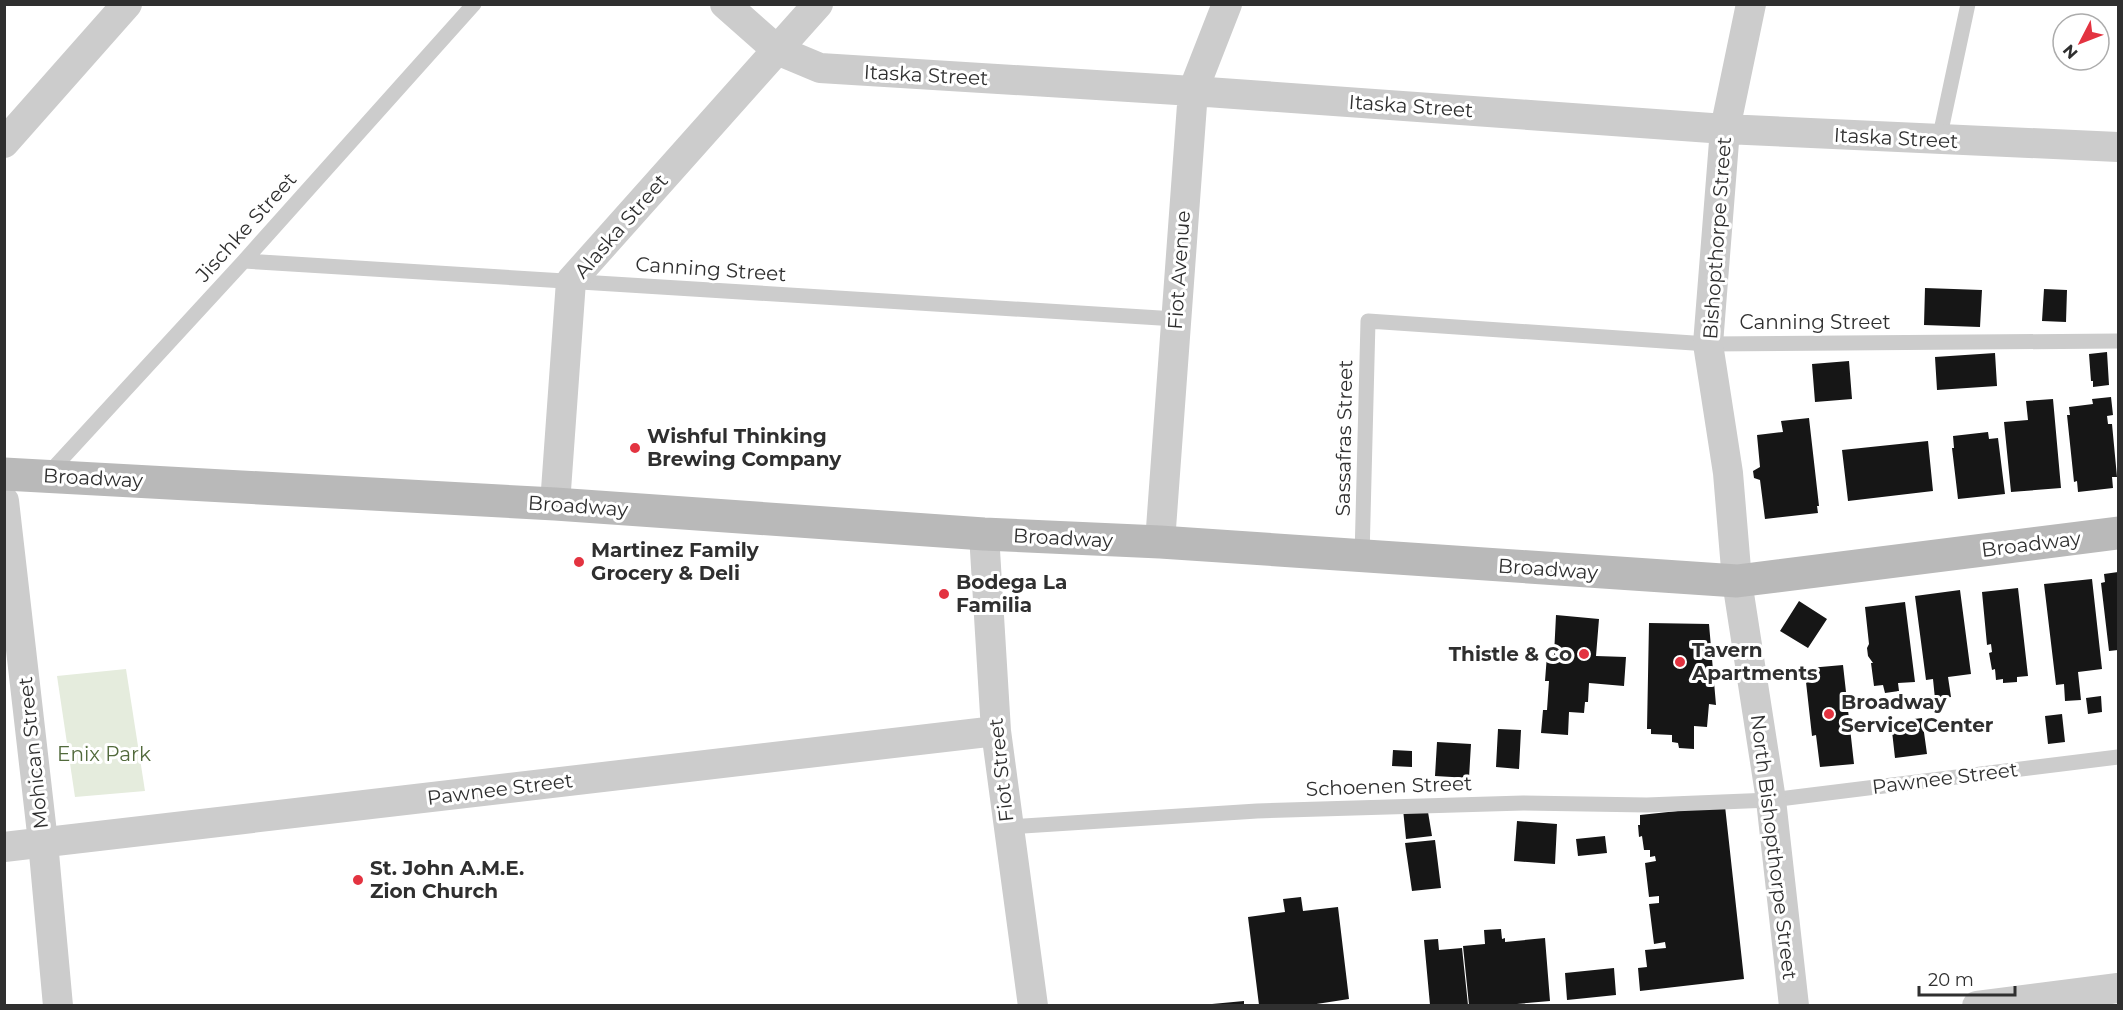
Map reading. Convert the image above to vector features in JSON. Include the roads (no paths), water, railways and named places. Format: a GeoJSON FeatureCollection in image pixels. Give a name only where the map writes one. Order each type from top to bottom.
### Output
{"type":"FeatureCollection","features":[{"type":"Feature","properties":{"kind":"main road","name":"Broadway"},"geometry":{"type":"LineString","coordinates":[[4,474],[555,504],[984,534],[1160,542],[1737,581],[2118,533]]}},
{"type":"Feature","properties":{"kind":"street"},"geometry":{"type":"LineString","coordinates":[[4,143],[127,4]]}},
{"type":"Feature","properties":{"kind":"street","name":"Itaska Street"},"geometry":{"type":"LineString","coordinates":[[725,4],[777,51],[820,68],[1193,91],[1725,129],[2118,147]]}},
{"type":"Feature","properties":{"kind":"street","name":"Alaska Street"},"geometry":{"type":"LineString","coordinates":[[555,504],[571,281],[818,4]]}},
{"type":"Feature","properties":{"kind":"street","name":"Fiot Avenue"},"geometry":{"type":"LineString","coordinates":[[1160,542],[1193,91],[1227,4]]}},
{"type":"Feature","properties":{"kind":"street","name":"Bishopthorpe Street"},"geometry":{"type":"LineString","coordinates":[[1737,581],[1728,473],[1708,344],[1725,129],[1751,4]]}},
{"type":"Feature","properties":{"kind":"street","name":"Mohican Street"},"geometry":{"type":"LineString","coordinates":[[4,501],[43,842],[58,1005]]}},
{"type":"Feature","properties":{"kind":"street","name":"Fiot Street"},"geometry":{"type":"LineString","coordinates":[[984,534],[996,731],[1033,1005]]}},
{"type":"Feature","properties":{"kind":"street","name":"North Bishopthorpe Street"},"geometry":{"type":"LineString","coordinates":[[1737,581],[1771,801],[1794,1005]]}},
{"type":"Feature","properties":{"kind":"street","name":"Pawnee Street"},"geometry":{"type":"LineString","coordinates":[[4,847],[996,731]]}},
{"type":"Feature","properties":{"kind":"street"},"geometry":{"type":"LineString","coordinates":[[1977,1005],[2118,988]]}},
{"type":"Feature","properties":{"kind":"lane","name":"Jischke Street"},"geometry":{"type":"LineString","coordinates":[[47,475],[244,261],[474,4]]}},
{"type":"Feature","properties":{"kind":"lane"},"geometry":{"type":"LineString","coordinates":[[1939,140],[1968,4]]}},
{"type":"Feature","properties":{"kind":"lane","name":"Canning Street"},"geometry":{"type":"LineString","coordinates":[[244,261],[1176,319]]}},
{"type":"Feature","properties":{"kind":"lane","name":"Canning Street"},"geometry":{"type":"LineString","coordinates":[[1368,321],[1708,344],[2118,341]]}},
{"type":"Feature","properties":{"kind":"lane","name":"Sassafras Street"},"geometry":{"type":"LineString","coordinates":[[1362,557],[1368,321]]}},
{"type":"Feature","properties":{"kind":"lane","name":"Pawnee Street"},"geometry":{"type":"LineString","coordinates":[[1771,801],[2118,757]]}},
{"type":"Feature","properties":{"kind":"lane","name":"Schoenen Street"},"geometry":{"type":"LineString","coordinates":[[1008,827],[1257,811],[1523,803],[1647,805],[1771,801]]}},
{"type":"Feature","properties":{"kind":"place","name":"Wishful Thinking Brewing Company"},"geometry":{"type":"Point","coordinates":[635,448]}},
{"type":"Feature","properties":{"kind":"place","name":"Martinez Family Grocery & Deli"},"geometry":{"type":"Point","coordinates":[579,562]}},
{"type":"Feature","properties":{"kind":"place","name":"Bodega La Familia"},"geometry":{"type":"Point","coordinates":[944,594]}},
{"type":"Feature","properties":{"kind":"place","name":"Thistle & Co"},"geometry":{"type":"Point","coordinates":[1584,654]}},
{"type":"Feature","properties":{"kind":"place","name":"Tavern Apartments"},"geometry":{"type":"Point","coordinates":[1680,662]}},
{"type":"Feature","properties":{"kind":"place","name":"Broadway Service Center"},"geometry":{"type":"Point","coordinates":[1829,714]}},
{"type":"Feature","properties":{"kind":"place","name":"St. John A.M.E. Zion Church"},"geometry":{"type":"Point","coordinates":[358,880]}},
{"type":"Feature","properties":{"kind":"park label","name":"Enix Park"},"geometry":{"type":"Point","coordinates":[104,754]}}]}
